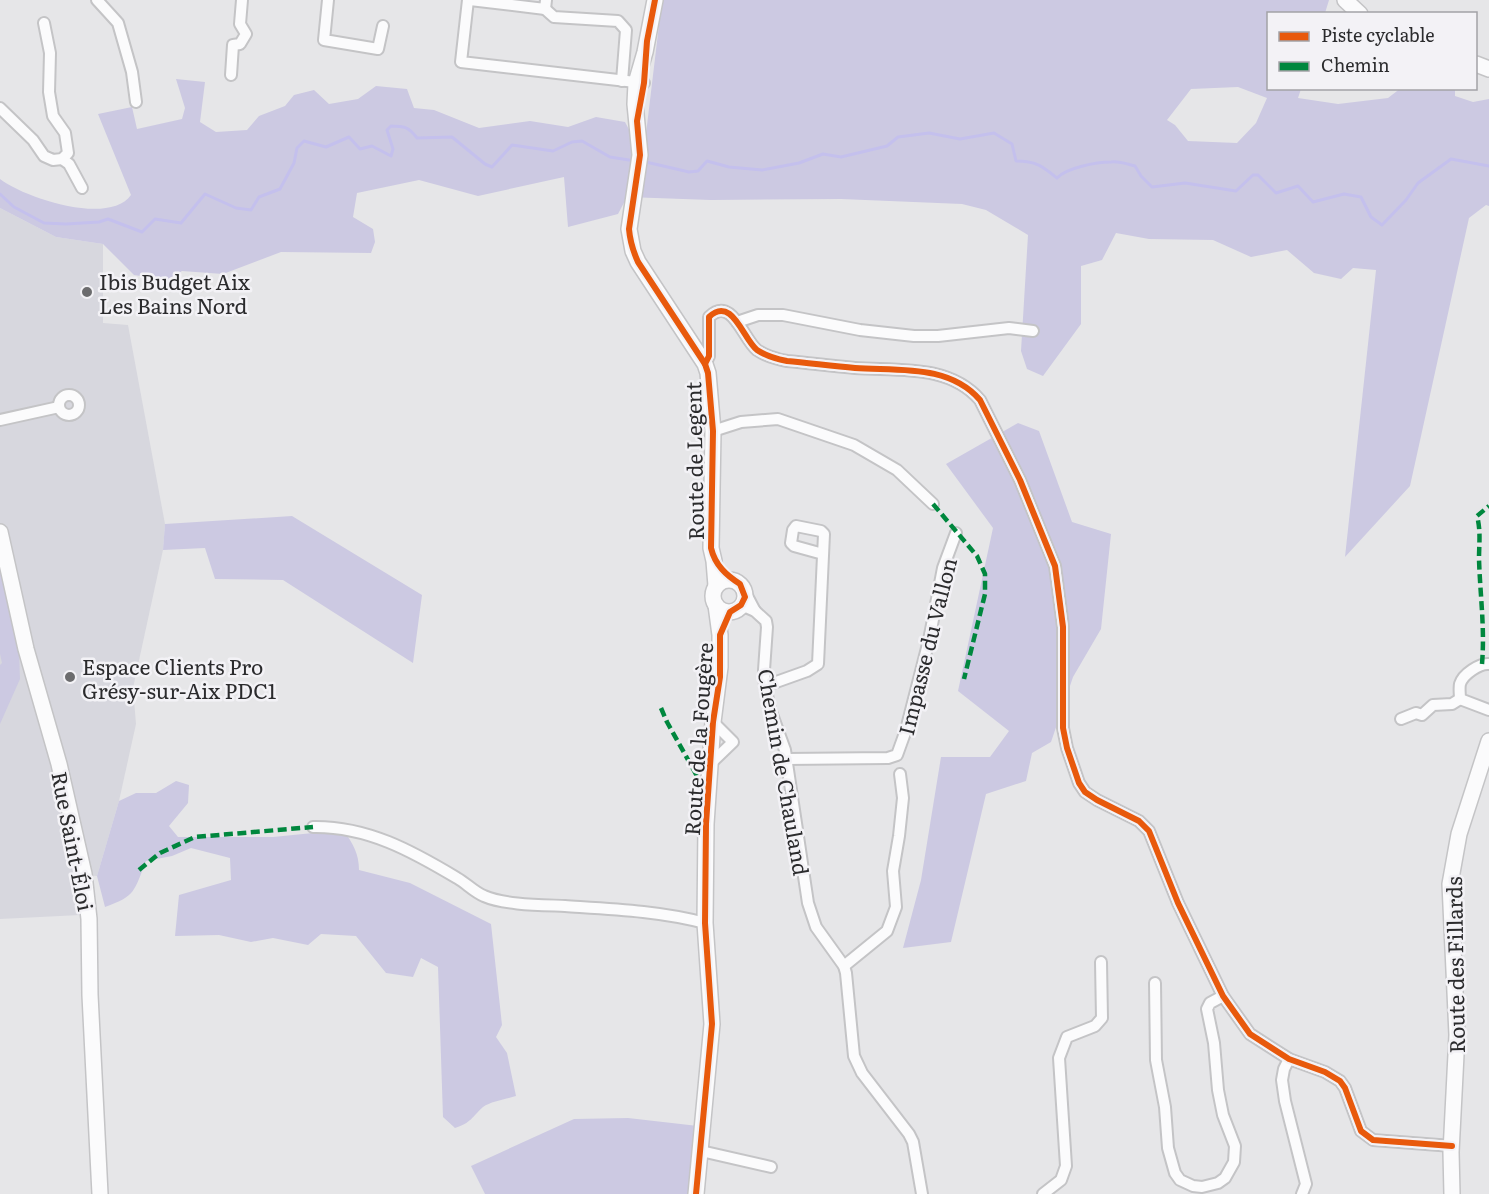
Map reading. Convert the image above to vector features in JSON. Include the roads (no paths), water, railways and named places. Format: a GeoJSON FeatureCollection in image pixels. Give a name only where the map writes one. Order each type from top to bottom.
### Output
{"type":"FeatureCollection","features":[{"type":"Feature","properties":{"kind":"street"},"geometry":{"type":"LineString","coordinates":[[97,0],[118,23],[132,72],[136,102]]}},
{"type":"Feature","properties":{"kind":"street"},"geometry":{"type":"LineString","coordinates":[[231,75],[233,45],[240,44],[246,34],[240,24],[242,0]]}},
{"type":"Feature","properties":{"kind":"street"},"geometry":{"type":"LineString","coordinates":[[328,0],[324,40],[378,49],[383,26]]}},
{"type":"Feature","properties":{"kind":"street"},"geometry":{"type":"LineString","coordinates":[[469,0],[545,5],[554,17],[618,21],[626,30],[634,82],[461,62],[469,0]]}},
{"type":"Feature","properties":{"kind":"street","name":"Route de Legent"},"geometry":{"type":"LineString","coordinates":[[655,0],[647,41],[634,82],[640,155],[628,229],[633,251],[705,364],[708,373],[712,431],[711,548],[716,586],[713,595],[738,605],[740,584],[732,580],[714,561]]}},
{"type":"Feature","properties":{"kind":"street"},"geometry":{"type":"LineString","coordinates":[[1345,0],[1358,12]]}},
{"type":"Feature","properties":{"kind":"street"},"geometry":{"type":"LineString","coordinates":[[0,108],[33,141],[44,156],[53,160],[62,159],[68,153],[65,133],[53,116],[49,92],[50,53],[44,23]]}},
{"type":"Feature","properties":{"kind":"street"},"geometry":{"type":"LineString","coordinates":[[62,159],[69,164],[82,188]]}},
{"type":"Feature","properties":{"kind":"street"},"geometry":{"type":"LineString","coordinates":[[705,364],[709,356],[710,317],[718,310],[724,310],[730,313],[757,350],[773,358],[935,374],[964,384],[980,400],[1020,480],[1055,566],[1063,627],[1063,728],[1073,768],[1085,792],[1139,821],[1149,831],[1178,903],[1223,996],[1250,1034],[1289,1059],[1325,1072],[1340,1081],[1345,1088],[1361,1131],[1372,1140],[1452,1146]]}},
{"type":"Feature","properties":{"kind":"street"},"geometry":{"type":"LineString","coordinates":[[737,322],[758,315],[783,315],[860,330],[914,336],[938,336],[1009,328],[1034,331]]}},
{"type":"Feature","properties":{"kind":"street"},"geometry":{"type":"LineString","coordinates":[[0,420],[59,407]]}},
{"type":"Feature","properties":{"kind":"street"},"geometry":{"type":"LineString","coordinates":[[712,431],[741,422],[778,419],[854,445],[897,470],[933,504]]}},
{"type":"Feature","properties":{"kind":"street","name":"Rue Saint-Éloi"},"geometry":{"type":"LineString","coordinates":[[0,532],[26,649],[59,764],[84,874],[89,919],[90,995],[100,1194]]}},
{"type":"Feature","properties":{"kind":"street","name":"Impasse du Vallon"},"geometry":{"type":"LineString","coordinates":[[786,759],[888,759],[897,755],[906,730],[929,640],[943,568],[956,533]]}},
{"type":"Feature","properties":{"kind":"street"},"geometry":{"type":"LineString","coordinates":[[765,686],[807,671],[818,664],[823,554]]}},
{"type":"Feature","properties":{"kind":"street"},"geometry":{"type":"LineString","coordinates":[[716,586],[723,581],[732,580]]}},
{"type":"Feature","properties":{"kind":"street","name":"Chemin de Chauland"},"geometry":{"type":"LineString","coordinates":[[738,605],[766,621],[765,686],[786,759],[809,911],[816,927],[844,966],[849,988],[851,1045],[854,1056],[862,1073],[912,1140],[922,1194]]}},
{"type":"Feature","properties":{"kind":"street","name":"Route de la Fougère"},"geometry":{"type":"LineString","coordinates":[[696,1194],[712,1024],[705,923],[706,824],[710,764],[713,722],[720,677],[720,635],[738,605]]}},
{"type":"Feature","properties":{"kind":"street"},"geometry":{"type":"LineString","coordinates":[[1460,699],[1460,683],[1482,664],[1489,664]]}},
{"type":"Feature","properties":{"kind":"street"},"geometry":{"type":"LineString","coordinates":[[1460,699],[1489,710]]}},
{"type":"Feature","properties":{"kind":"street"},"geometry":{"type":"LineString","coordinates":[[1401,719],[1416,713],[1422,715],[1433,705],[1452,704],[1460,699]]}},
{"type":"Feature","properties":{"kind":"street","name":"Route des Fillards"},"geometry":{"type":"LineString","coordinates":[[1452,1194],[1457,1035],[1449,884],[1460,834],[1489,741]]}},
{"type":"Feature","properties":{"kind":"street"},"geometry":{"type":"LineString","coordinates":[[844,966],[887,931],[896,907],[893,871],[903,798],[900,774]]}},
{"type":"Feature","properties":{"kind":"street"},"geometry":{"type":"LineString","coordinates":[[313,826],[330,826],[369,834],[412,851],[484,896],[515,903],[592,908],[689,919],[705,923]]}},
{"type":"Feature","properties":{"kind":"street"},"geometry":{"type":"LineString","coordinates":[[1043,1194],[1060,1180],[1066,1166],[1059,1058],[1067,1036],[1095,1026],[1102,1018],[1101,962]]}},
{"type":"Feature","properties":{"kind":"street"},"geometry":{"type":"LineString","coordinates":[[1155,983],[1156,1060],[1165,1107],[1168,1148],[1175,1173],[1180,1180],[1193,1186],[1202,1187],[1218,1183],[1225,1178],[1234,1161],[1235,1146],[1223,1115],[1218,1090],[1214,1043],[1207,1010],[1210,1003],[1223,996]]}},
{"type":"Feature","properties":{"kind":"street"},"geometry":{"type":"LineString","coordinates":[[1289,1059],[1282,1080],[1306,1184],[1302,1194]]}},
{"type":"Feature","properties":{"kind":"street"},"geometry":{"type":"LineString","coordinates":[[701,1151],[771,1167]]}},
{"type":"Feature","properties":{"kind":"waterway"},"geometry":{"type":"LineString","coordinates":[[0,194],[14,207],[44,223],[99,222],[108,219],[142,232],[155,219],[181,223],[205,194],[236,208],[251,210],[259,197],[280,189],[294,163],[297,148],[304,141],[326,147],[349,137],[360,149],[372,146],[391,156],[393,149],[387,130],[391,126],[406,128],[417,138],[452,137],[492,167],[512,145],[553,151],[572,142],[582,141],[610,157],[629,160]]}},
{"type":"Feature","properties":{"kind":"waterway"},"geometry":{"type":"LineString","coordinates":[[646,162],[689,172],[698,171],[707,161],[729,167],[762,170],[799,163],[823,154],[841,157],[887,146],[898,137],[929,133],[960,139],[994,133],[1012,144],[1016,161],[1038,165],[1057,178],[1067,171],[1082,166],[1117,162],[1135,166],[1152,187],[1185,183],[1236,191],[1253,175],[1258,175],[1276,193],[1298,186],[1313,202],[1344,194],[1361,197],[1371,217],[1382,225],[1406,200],[1418,183],[1451,159],[1489,166]]}},
{"type":"Feature","properties":{"kind":"place","name":"Ibis Budget Aix Les Bains Nord"},"geometry":{"type":"Point","coordinates":[87,292]}},
{"type":"Feature","properties":{"kind":"place","name":"Espace Clients Pro Grésy-sur-Aix PDC1"},"geometry":{"type":"Point","coordinates":[70,677]}}]}
